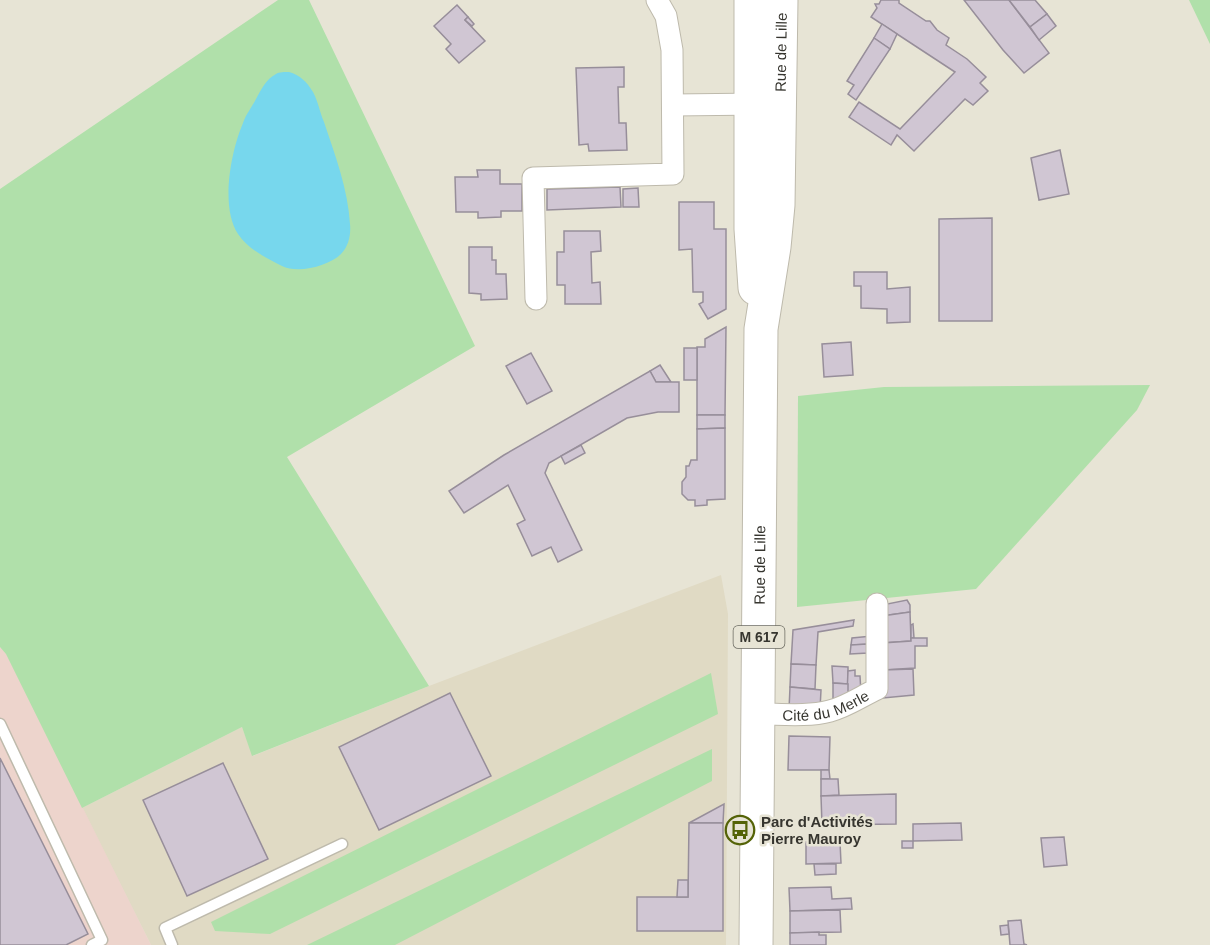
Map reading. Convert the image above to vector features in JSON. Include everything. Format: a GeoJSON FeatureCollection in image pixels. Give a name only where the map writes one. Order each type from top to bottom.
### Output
{"type":"FeatureCollection","features":[{"type":"Feature","properties":{"kind":"main road","name":"Rue de Lille"},"geometry":{"type":"LineString","coordinates":[[752,0],[765,104]]}},
{"type":"Feature","properties":{"kind":"main road","name":"Rue de Lille"},"geometry":{"type":"LineString","coordinates":[[756,945],[762,329],[754,288],[752,257],[765,104],[781,0]]}},
{"type":"Feature","properties":{"kind":"street"},"geometry":{"type":"LineString","coordinates":[[536,299],[533,178],[673,174],[670,33],[666,16],[657,0]]}},
{"type":"Feature","properties":{"kind":"street"},"geometry":{"type":"LineString","coordinates":[[673,105],[765,104]]}},
{"type":"Feature","properties":{"kind":"street","name":"Cité du Merle"},"geometry":{"type":"LineString","coordinates":[[758,714],[829,711],[842,707],[877,688],[877,604]]}},
{"type":"Feature","properties":{"kind":"lane"},"geometry":{"type":"LineString","coordinates":[[0,724],[102,940],[92,945]]}},
{"type":"Feature","properties":{"kind":"lane"},"geometry":{"type":"LineString","coordinates":[[172,945],[165,928],[342,844]]}},
{"type":"Feature","properties":{"kind":"shaded area"},"geometry":{"type":"Polygon","coordinates":[[[721,575],[728,614],[726,945],[151,945],[82,808],[242,727],[253,756],[429,686],[721,575]]]}},
{"type":"Feature","properties":{"kind":"shaded area"},"geometry":{"type":"Polygon","coordinates":[[[0,647],[6,653],[151,945],[0,945],[0,647]]]}},
{"type":"Feature","properties":{"kind":"green space"},"geometry":{"type":"Polygon","coordinates":[[[278,0],[309,0],[475,346],[287,457],[429,686],[252,756],[242,727],[82,808],[6,654],[0,647],[0,189],[278,0]]]}},
{"type":"Feature","properties":{"kind":"green space"},"geometry":{"type":"Polygon","coordinates":[[[1189,0],[1210,0],[1210,44],[1189,0]]]}},
{"type":"Feature","properties":{"kind":"green space"},"geometry":{"type":"Polygon","coordinates":[[[1150,385],[1137,410],[976,589],[797,607],[798,396],[884,387],[1150,385]]]}},
{"type":"Feature","properties":{"kind":"green space"},"geometry":{"type":"Polygon","coordinates":[[[711,673],[718,714],[270,934],[215,931],[211,922],[711,673]]]}},
{"type":"Feature","properties":{"kind":"green space"},"geometry":{"type":"Polygon","coordinates":[[[712,749],[712,781],[395,945],[307,945],[712,749]]]}},
{"type":"Feature","properties":{"kind":"water"},"geometry":{"type":"Polygon","coordinates":[[[289,72],[306,82],[316,99],[340,172],[347,198],[350,224],[349,240],[341,254],[329,262],[305,269],[282,266],[252,249],[238,234],[230,209],[231,163],[244,120],[269,79],[277,73],[289,72]]]}},
{"type":"Feature","properties":{"kind":"building"},"geometry":{"type":"Polygon","coordinates":[[[881,0],[899,0],[899,3],[926,21],[930,21],[937,30],[949,38],[946,45],[967,59],[986,77],[980,83],[988,91],[973,105],[965,99],[914,151],[897,135],[891,145],[849,117],[859,102],[900,129],[955,72],[871,17],[877,8],[875,4],[879,4],[881,0]]]}},
{"type":"Feature","properties":{"kind":"building"},"geometry":{"type":"Polygon","coordinates":[[[964,0],[1009,0],[1049,53],[1024,73],[964,0]]]}},
{"type":"Feature","properties":{"kind":"building"},"geometry":{"type":"Polygon","coordinates":[[[1009,0],[1035,0],[1047,14],[1030,27],[1009,0]]]}},
{"type":"Feature","properties":{"kind":"building"},"geometry":{"type":"Polygon","coordinates":[[[457,5],[468,17],[465,20],[485,41],[459,63],[446,49],[451,44],[434,26],[457,5]]]}},
{"type":"Feature","properties":{"kind":"building"},"geometry":{"type":"Polygon","coordinates":[[[1047,14],[1056,26],[1039,40],[1030,27],[1047,14]]]}},
{"type":"Feature","properties":{"kind":"building"},"geometry":{"type":"Polygon","coordinates":[[[468,17],[474,24],[472,26],[465,20],[468,17]]]}},
{"type":"Feature","properties":{"kind":"building"},"geometry":{"type":"Polygon","coordinates":[[[882,24],[897,34],[890,49],[874,38],[882,24]]]}},
{"type":"Feature","properties":{"kind":"building"},"geometry":{"type":"Polygon","coordinates":[[[874,38],[890,49],[856,100],[848,94],[854,85],[847,81],[874,38]]]}},
{"type":"Feature","properties":{"kind":"building"},"geometry":{"type":"Polygon","coordinates":[[[624,67],[624,87],[618,87],[619,123],[626,123],[627,150],[589,151],[588,144],[579,145],[576,68],[624,67]]]}},
{"type":"Feature","properties":{"kind":"building"},"geometry":{"type":"Polygon","coordinates":[[[1060,150],[1069,194],[1039,200],[1031,158],[1060,150]]]}},
{"type":"Feature","properties":{"kind":"building"},"geometry":{"type":"Polygon","coordinates":[[[477,170],[500,170],[500,184],[522,184],[522,211],[501,211],[501,217],[478,218],[478,212],[456,212],[455,177],[478,177],[477,170]]]}},
{"type":"Feature","properties":{"kind":"building"},"geometry":{"type":"Polygon","coordinates":[[[620,187],[621,207],[547,210],[547,189],[620,187]]]}},
{"type":"Feature","properties":{"kind":"building"},"geometry":{"type":"Polygon","coordinates":[[[638,188],[639,207],[623,207],[623,189],[638,188]]]}},
{"type":"Feature","properties":{"kind":"building"},"geometry":{"type":"Polygon","coordinates":[[[679,202],[714,202],[714,229],[726,229],[726,309],[708,319],[699,304],[703,302],[703,292],[693,292],[692,249],[679,250],[679,202]]]}},
{"type":"Feature","properties":{"kind":"building"},"geometry":{"type":"Polygon","coordinates":[[[992,218],[992,321],[939,321],[939,219],[992,218]]]}},
{"type":"Feature","properties":{"kind":"building"},"geometry":{"type":"Polygon","coordinates":[[[564,231],[600,231],[601,251],[591,252],[592,283],[600,282],[601,304],[565,304],[565,285],[557,285],[557,252],[564,252],[564,231]]]}},
{"type":"Feature","properties":{"kind":"building"},"geometry":{"type":"Polygon","coordinates":[[[469,247],[492,247],[492,260],[496,260],[496,274],[506,274],[507,299],[481,300],[481,294],[469,293],[469,247]]]}},
{"type":"Feature","properties":{"kind":"building"},"geometry":{"type":"Polygon","coordinates":[[[854,272],[887,272],[887,289],[910,287],[910,322],[887,323],[887,309],[861,308],[861,286],[854,286],[854,272]]]}},
{"type":"Feature","properties":{"kind":"building"},"geometry":{"type":"Polygon","coordinates":[[[726,327],[725,415],[697,415],[697,347],[705,347],[705,339],[726,327]]]}},
{"type":"Feature","properties":{"kind":"building"},"geometry":{"type":"Polygon","coordinates":[[[851,342],[853,375],[824,377],[822,344],[851,342]]]}},
{"type":"Feature","properties":{"kind":"building"},"geometry":{"type":"Polygon","coordinates":[[[684,348],[697,348],[697,380],[684,380],[684,348]]]}},
{"type":"Feature","properties":{"kind":"building"},"geometry":{"type":"Polygon","coordinates":[[[531,353],[552,391],[527,404],[506,366],[531,353]]]}},
{"type":"Feature","properties":{"kind":"building"},"geometry":{"type":"Polygon","coordinates":[[[660,365],[671,382],[656,382],[650,371],[660,365]]]}},
{"type":"Feature","properties":{"kind":"building"},"geometry":{"type":"Polygon","coordinates":[[[650,371],[656,382],[679,382],[679,412],[658,412],[627,418],[549,463],[545,473],[582,550],[558,562],[551,547],[532,556],[517,524],[525,520],[508,485],[464,513],[449,491],[504,455],[650,371]]]}},
{"type":"Feature","properties":{"kind":"building"},"geometry":{"type":"Polygon","coordinates":[[[697,415],[725,415],[725,428],[697,429],[697,415]]]}},
{"type":"Feature","properties":{"kind":"building"},"geometry":{"type":"Polygon","coordinates":[[[725,428],[725,499],[707,500],[707,505],[695,506],[695,500],[688,500],[682,494],[682,482],[686,477],[686,466],[689,466],[691,460],[697,460],[697,429],[725,428]]]}},
{"type":"Feature","properties":{"kind":"building"},"geometry":{"type":"Polygon","coordinates":[[[581,445],[585,453],[565,464],[561,456],[581,445]]]}},
{"type":"Feature","properties":{"kind":"building"},"geometry":{"type":"Polygon","coordinates":[[[907,600],[910,612],[882,616],[882,605],[907,600]]]}},
{"type":"Feature","properties":{"kind":"building"},"geometry":{"type":"Polygon","coordinates":[[[910,612],[911,641],[882,643],[882,616],[910,612]]]}},
{"type":"Feature","properties":{"kind":"building"},"geometry":{"type":"Polygon","coordinates":[[[854,620],[853,626],[818,632],[816,665],[791,664],[793,630],[854,620]]]}},
{"type":"Feature","properties":{"kind":"building"},"geometry":{"type":"Polygon","coordinates":[[[913,624],[914,638],[911,638],[911,625],[913,624]]]}},
{"type":"Feature","properties":{"kind":"building"},"geometry":{"type":"Polygon","coordinates":[[[872,636],[873,644],[851,645],[852,638],[872,636]]]}},
{"type":"Feature","properties":{"kind":"building"},"geometry":{"type":"Polygon","coordinates":[[[911,638],[927,638],[927,646],[915,646],[915,668],[883,670],[882,643],[911,641],[911,638]]]}},
{"type":"Feature","properties":{"kind":"building"},"geometry":{"type":"Polygon","coordinates":[[[867,644],[868,653],[850,654],[851,645],[867,644]]]}},
{"type":"Feature","properties":{"kind":"building"},"geometry":{"type":"Polygon","coordinates":[[[791,664],[816,665],[815,689],[790,687],[791,664]]]}},
{"type":"Feature","properties":{"kind":"building"},"geometry":{"type":"Polygon","coordinates":[[[832,666],[848,667],[848,684],[833,683],[832,666]]]}},
{"type":"Feature","properties":{"kind":"building"},"geometry":{"type":"Polygon","coordinates":[[[913,669],[914,695],[883,698],[883,670],[913,669]]]}},
{"type":"Feature","properties":{"kind":"building"},"geometry":{"type":"Polygon","coordinates":[[[855,670],[855,676],[860,676],[861,693],[847,694],[848,671],[855,670]]]}},
{"type":"Feature","properties":{"kind":"building"},"geometry":{"type":"Polygon","coordinates":[[[833,683],[848,684],[848,699],[833,704],[833,683]]]}},
{"type":"Feature","properties":{"kind":"building"},"geometry":{"type":"Polygon","coordinates":[[[790,687],[821,690],[820,709],[789,710],[790,687]]]}},
{"type":"Feature","properties":{"kind":"building"},"geometry":{"type":"Polygon","coordinates":[[[450,693],[491,776],[379,830],[339,747],[450,693]]]}},
{"type":"Feature","properties":{"kind":"building"},"geometry":{"type":"Polygon","coordinates":[[[789,736],[830,737],[829,770],[788,770],[789,736]]]}},
{"type":"Feature","properties":{"kind":"building"},"geometry":{"type":"Polygon","coordinates":[[[0,758],[88,934],[66,945],[0,945],[0,758]]]}},
{"type":"Feature","properties":{"kind":"building"},"geometry":{"type":"Polygon","coordinates":[[[223,763],[268,859],[187,896],[143,800],[223,763]]]}},
{"type":"Feature","properties":{"kind":"building"},"geometry":{"type":"Polygon","coordinates":[[[821,770],[829,770],[830,779],[821,779],[821,770]]]}},
{"type":"Feature","properties":{"kind":"building"},"geometry":{"type":"Polygon","coordinates":[[[821,779],[838,779],[839,795],[821,796],[821,779]]]}},
{"type":"Feature","properties":{"kind":"building"},"geometry":{"type":"Polygon","coordinates":[[[896,794],[896,824],[822,825],[821,796],[896,794]]]}},
{"type":"Feature","properties":{"kind":"building"},"geometry":{"type":"Polygon","coordinates":[[[724,804],[723,823],[689,823],[724,804]]]}},
{"type":"Feature","properties":{"kind":"building"},"geometry":{"type":"Polygon","coordinates":[[[689,823],[723,823],[723,931],[637,931],[637,897],[688,897],[689,823]]]}},
{"type":"Feature","properties":{"kind":"building"},"geometry":{"type":"Polygon","coordinates":[[[961,823],[962,840],[913,841],[913,824],[961,823]]]}},
{"type":"Feature","properties":{"kind":"building"},"geometry":{"type":"Polygon","coordinates":[[[1064,837],[1067,865],[1044,867],[1041,838],[1064,837]]]}},
{"type":"Feature","properties":{"kind":"building"},"geometry":{"type":"Polygon","coordinates":[[[902,841],[913,841],[913,848],[902,848],[902,841]]]}},
{"type":"Feature","properties":{"kind":"building"},"geometry":{"type":"Polygon","coordinates":[[[806,842],[840,842],[841,863],[806,864],[806,842]]]}},
{"type":"Feature","properties":{"kind":"building"},"geometry":{"type":"Polygon","coordinates":[[[814,864],[836,864],[836,874],[815,875],[814,864]]]}},
{"type":"Feature","properties":{"kind":"building"},"geometry":{"type":"Polygon","coordinates":[[[678,880],[688,880],[688,897],[677,897],[678,880]]]}},
{"type":"Feature","properties":{"kind":"building"},"geometry":{"type":"Polygon","coordinates":[[[831,887],[832,899],[851,898],[852,909],[790,911],[789,888],[831,887]]]}},
{"type":"Feature","properties":{"kind":"building"},"geometry":{"type":"Polygon","coordinates":[[[840,910],[841,932],[790,933],[790,911],[840,910]]]}},
{"type":"Feature","properties":{"kind":"building"},"geometry":{"type":"Polygon","coordinates":[[[1021,920],[1024,944],[1027,945],[1010,945],[1008,921],[1021,920]]]}},
{"type":"Feature","properties":{"kind":"building"},"geometry":{"type":"Polygon","coordinates":[[[1008,925],[1009,934],[1001,935],[1000,926],[1008,925]]]}},
{"type":"Feature","properties":{"kind":"building"},"geometry":{"type":"Polygon","coordinates":[[[819,932],[819,935],[826,935],[826,945],[790,945],[790,933],[819,932]]]}},
{"type":"Feature","properties":{"kind":"place","name":"Parc d'Activités Pierre Mauroy"},"geometry":{"type":"Point","coordinates":[740,830]}}]}
